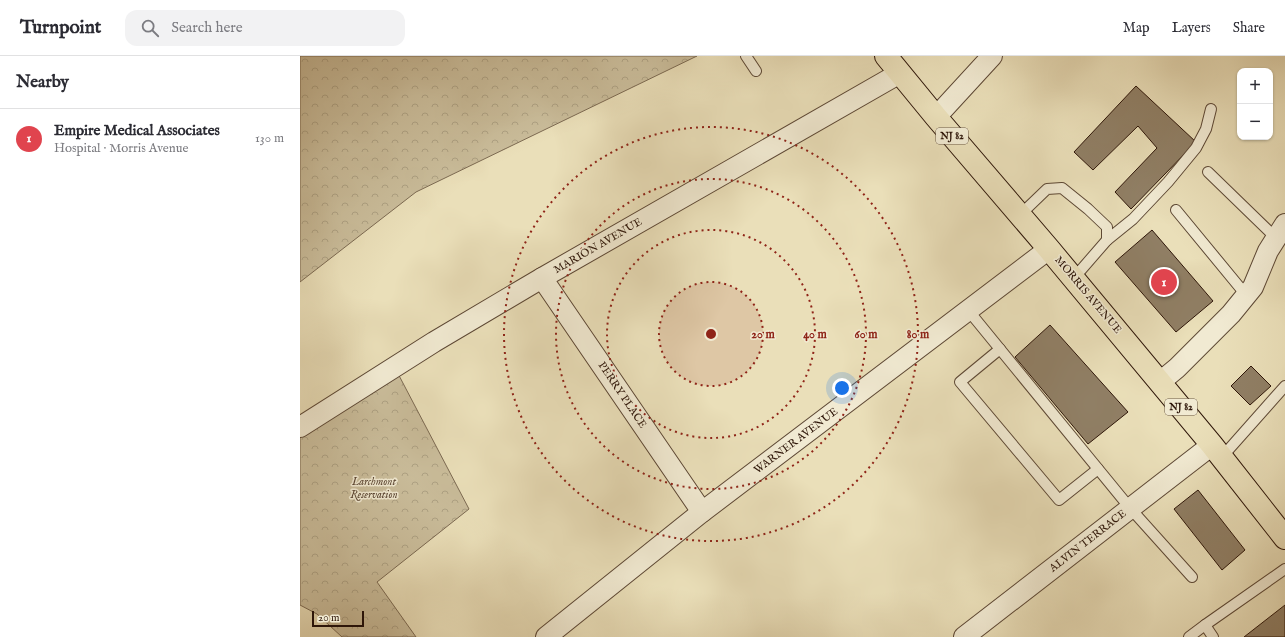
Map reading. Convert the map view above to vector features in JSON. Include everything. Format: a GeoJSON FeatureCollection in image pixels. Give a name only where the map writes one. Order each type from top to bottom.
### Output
{"type":"FeatureCollection","features":[{"type":"Feature","properties":{"kind":"main road","name":"MORRIS AVENUE"},"geometry":{"type":"LineString","coordinates":[[886,56],[936,117],[1074,278],[1217,451],[1285,538]]}},
{"type":"Feature","properties":{"kind":"street"},"geometry":{"type":"LineString","coordinates":[[936,117],[992,56]]}},
{"type":"Feature","properties":{"kind":"street","name":"MARION AVENUE"},"geometry":{"type":"LineString","coordinates":[[300,426],[434,342],[542,278],[900,73]]}},
{"type":"Feature","properties":{"kind":"street"},"geometry":{"type":"LineString","coordinates":[[1160,382],[1177,368],[1231,314],[1253,287],[1268,251],[1281,231]]}},
{"type":"Feature","properties":{"kind":"street","name":"WARNER AVENUE"},"geometry":{"type":"LineString","coordinates":[[546,637],[702,512],[1049,249]]}},
{"type":"Feature","properties":{"kind":"street","name":"PERRY PLACE"},"geometry":{"type":"LineString","coordinates":[[542,278],[702,512]]}},
{"type":"Feature","properties":{"kind":"street","name":"ALVIN TERRACE"},"geometry":{"type":"LineString","coordinates":[[964,637],[1130,508],[1217,451]]}},
{"type":"Feature","properties":{"kind":"lane"},"geometry":{"type":"LineString","coordinates":[[746,56],[756,71]]}},
{"type":"Feature","properties":{"kind":"lane"},"geometry":{"type":"LineString","coordinates":[[1074,278],[1107,240],[1133,219],[1168,182],[1196,148],[1206,129],[1212,108]]}},
{"type":"Feature","properties":{"kind":"lane"},"geometry":{"type":"LineString","coordinates":[[1208,172],[1281,231]]}},
{"type":"Feature","properties":{"kind":"lane"},"geometry":{"type":"LineString","coordinates":[[1020,215],[1047,189],[1062,188],[1088,209],[1106,228],[1107,240]]}},
{"type":"Feature","properties":{"kind":"lane"},"geometry":{"type":"LineString","coordinates":[[1176,210],[1246,295]]}},
{"type":"Feature","properties":{"kind":"lane"},"geometry":{"type":"LineString","coordinates":[[968,310],[1130,508],[1192,578]]}},
{"type":"Feature","properties":{"kind":"lane"},"geometry":{"type":"LineString","coordinates":[[1000,349],[960,382],[1059,500],[1098,469]]}},
{"type":"Feature","properties":{"kind":"lane"},"geometry":{"type":"LineString","coordinates":[[1217,451],[1285,386]]}},
{"type":"Feature","properties":{"kind":"lane"},"geometry":{"type":"LineString","coordinates":[[1189,637],[1285,569]]}},
{"type":"Feature","properties":{"kind":"lane"},"geometry":{"type":"LineString","coordinates":[[1205,625],[1213,637]]}},
{"type":"Feature","properties":{"kind":"green space"},"geometry":{"type":"Polygon","coordinates":[[[300,56],[697,56],[416,192],[300,282],[300,56]]]}},
{"type":"Feature","properties":{"kind":"green space","name":"Larchmont Reservation"},"geometry":{"type":"Polygon","coordinates":[[[394,366],[469,509],[377,582],[416,637],[342,637],[317,614],[300,605],[300,423],[394,366]]]}},
{"type":"Feature","properties":{"kind":"building"},"geometry":{"type":"Polygon","coordinates":[[[1136,86],[1196,142],[1131,209],[1115,192],[1157,148],[1138,126],[1093,170],[1074,152],[1136,86]]]}},
{"type":"Feature","properties":{"kind":"building"},"geometry":{"type":"Polygon","coordinates":[[[1152,230],[1213,301],[1176,332],[1115,262],[1152,230]]]}},
{"type":"Feature","properties":{"kind":"building"},"geometry":{"type":"Polygon","coordinates":[[[1050,325],[1128,412],[1088,444],[1015,357],[1050,325]]]}},
{"type":"Feature","properties":{"kind":"building"},"geometry":{"type":"Polygon","coordinates":[[[1251,366],[1271,386],[1250,405],[1231,386],[1251,366]]]}},
{"type":"Feature","properties":{"kind":"building"},"geometry":{"type":"Polygon","coordinates":[[[1198,490],[1245,550],[1222,570],[1174,509],[1198,490]]]}},
{"type":"Feature","properties":{"kind":"building"},"geometry":{"type":"Polygon","coordinates":[[[1285,605],[1285,637],[1244,637],[1285,605]]]}},
{"type":"Feature","properties":{"kind":"place","name":"Empire Medical Associates"},"geometry":{"type":"Point","coordinates":[1164,282]}}]}
